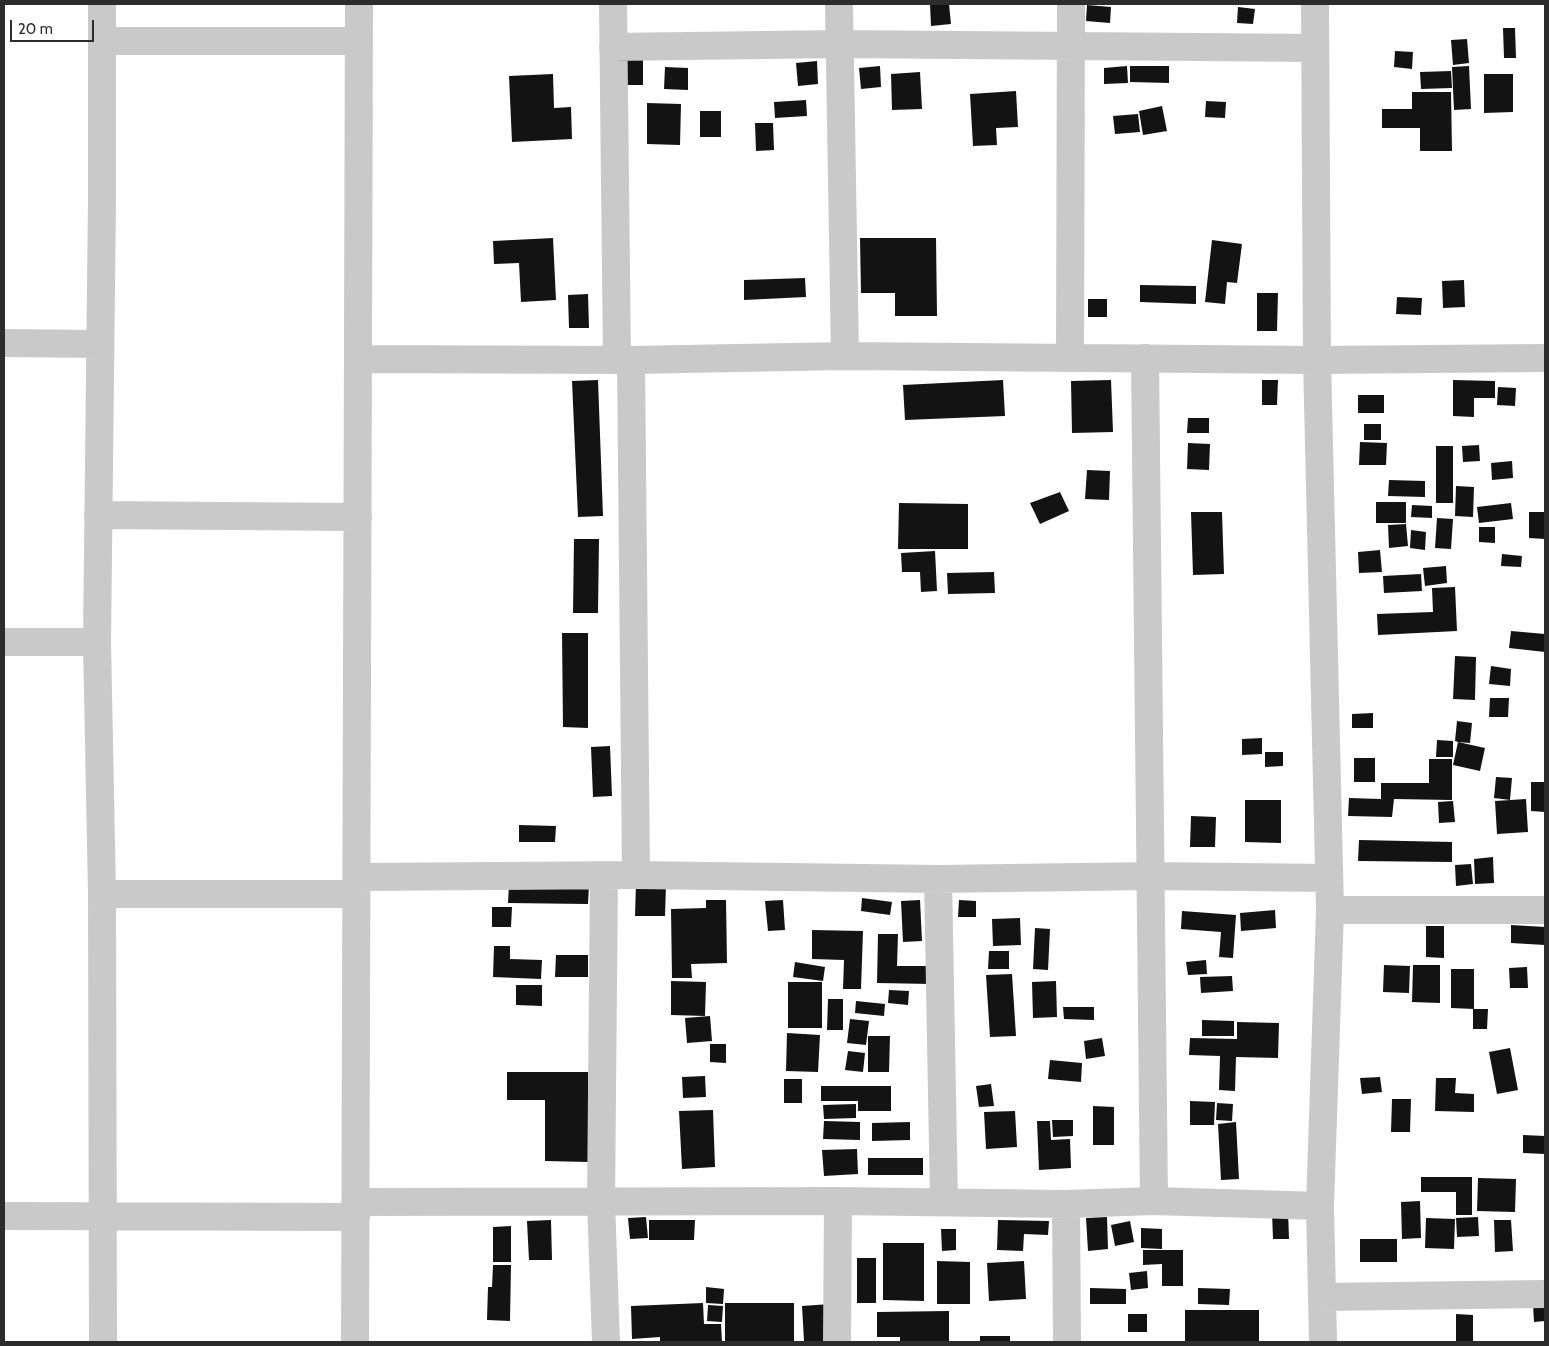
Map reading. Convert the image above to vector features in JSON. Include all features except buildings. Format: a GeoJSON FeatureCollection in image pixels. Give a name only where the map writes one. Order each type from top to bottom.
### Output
{"type":"FeatureCollection","features":[{"type":"Feature","properties":{"kind":"street"},"geometry":{"type":"LineString","coordinates":[[102,4],[97,642],[102,894],[103,1342]]}},
{"type":"Feature","properties":{"kind":"street"},"geometry":{"type":"LineString","coordinates":[[356,1342],[359,4]]}},
{"type":"Feature","properties":{"kind":"street"},"geometry":{"type":"LineString","coordinates":[[613,4],[624,360],[636,875]]}},
{"type":"Feature","properties":{"kind":"street"},"geometry":{"type":"LineString","coordinates":[[839,4],[845,356]]}},
{"type":"Feature","properties":{"kind":"street"},"geometry":{"type":"LineString","coordinates":[[1070,358],[1071,4]]}},
{"type":"Feature","properties":{"kind":"street"},"geometry":{"type":"LineString","coordinates":[[1315,4],[1317,360],[1330,910],[1320,1206],[1323,1342]]}},
{"type":"Feature","properties":{"kind":"street"},"geometry":{"type":"LineString","coordinates":[[103,41],[359,41]]}},
{"type":"Feature","properties":{"kind":"street"},"geometry":{"type":"LineString","coordinates":[[613,48],[839,44],[1072,48],[1315,48]]}},
{"type":"Feature","properties":{"kind":"street"},"geometry":{"type":"LineString","coordinates":[[4,343],[99,344]]}},
{"type":"Feature","properties":{"kind":"street"},"geometry":{"type":"LineString","coordinates":[[358,359],[624,360],[845,356],[1317,360],[1545,358]]}},
{"type":"Feature","properties":{"kind":"street"},"geometry":{"type":"LineString","coordinates":[[1145,358],[1154,1201]]}},
{"type":"Feature","properties":{"kind":"street"},"geometry":{"type":"LineString","coordinates":[[98,515],[358,517]]}},
{"type":"Feature","properties":{"kind":"street"},"geometry":{"type":"LineString","coordinates":[[4,642],[97,642]]}},
{"type":"Feature","properties":{"kind":"street"},"geometry":{"type":"LineString","coordinates":[[102,894],[636,875],[938,879],[1151,876],[1329,878]]}},
{"type":"Feature","properties":{"kind":"street"},"geometry":{"type":"LineString","coordinates":[[604,877],[601,1201],[606,1342]]}},
{"type":"Feature","properties":{"kind":"street"},"geometry":{"type":"LineString","coordinates":[[938,879],[944,1201]]}},
{"type":"Feature","properties":{"kind":"street"},"geometry":{"type":"LineString","coordinates":[[1330,910],[1545,910]]}},
{"type":"Feature","properties":{"kind":"street"},"geometry":{"type":"LineString","coordinates":[[4,1216],[104,1217],[601,1201],[944,1201],[1066,1204],[1154,1201],[1320,1206]]}},
{"type":"Feature","properties":{"kind":"street"},"geometry":{"type":"LineString","coordinates":[[837,1342],[838,1201]]}},
{"type":"Feature","properties":{"kind":"street"},"geometry":{"type":"LineString","coordinates":[[1066,1204],[1067,1342]]}},
{"type":"Feature","properties":{"kind":"street"},"geometry":{"type":"LineString","coordinates":[[1322,1297],[1545,1294]]}}]}
